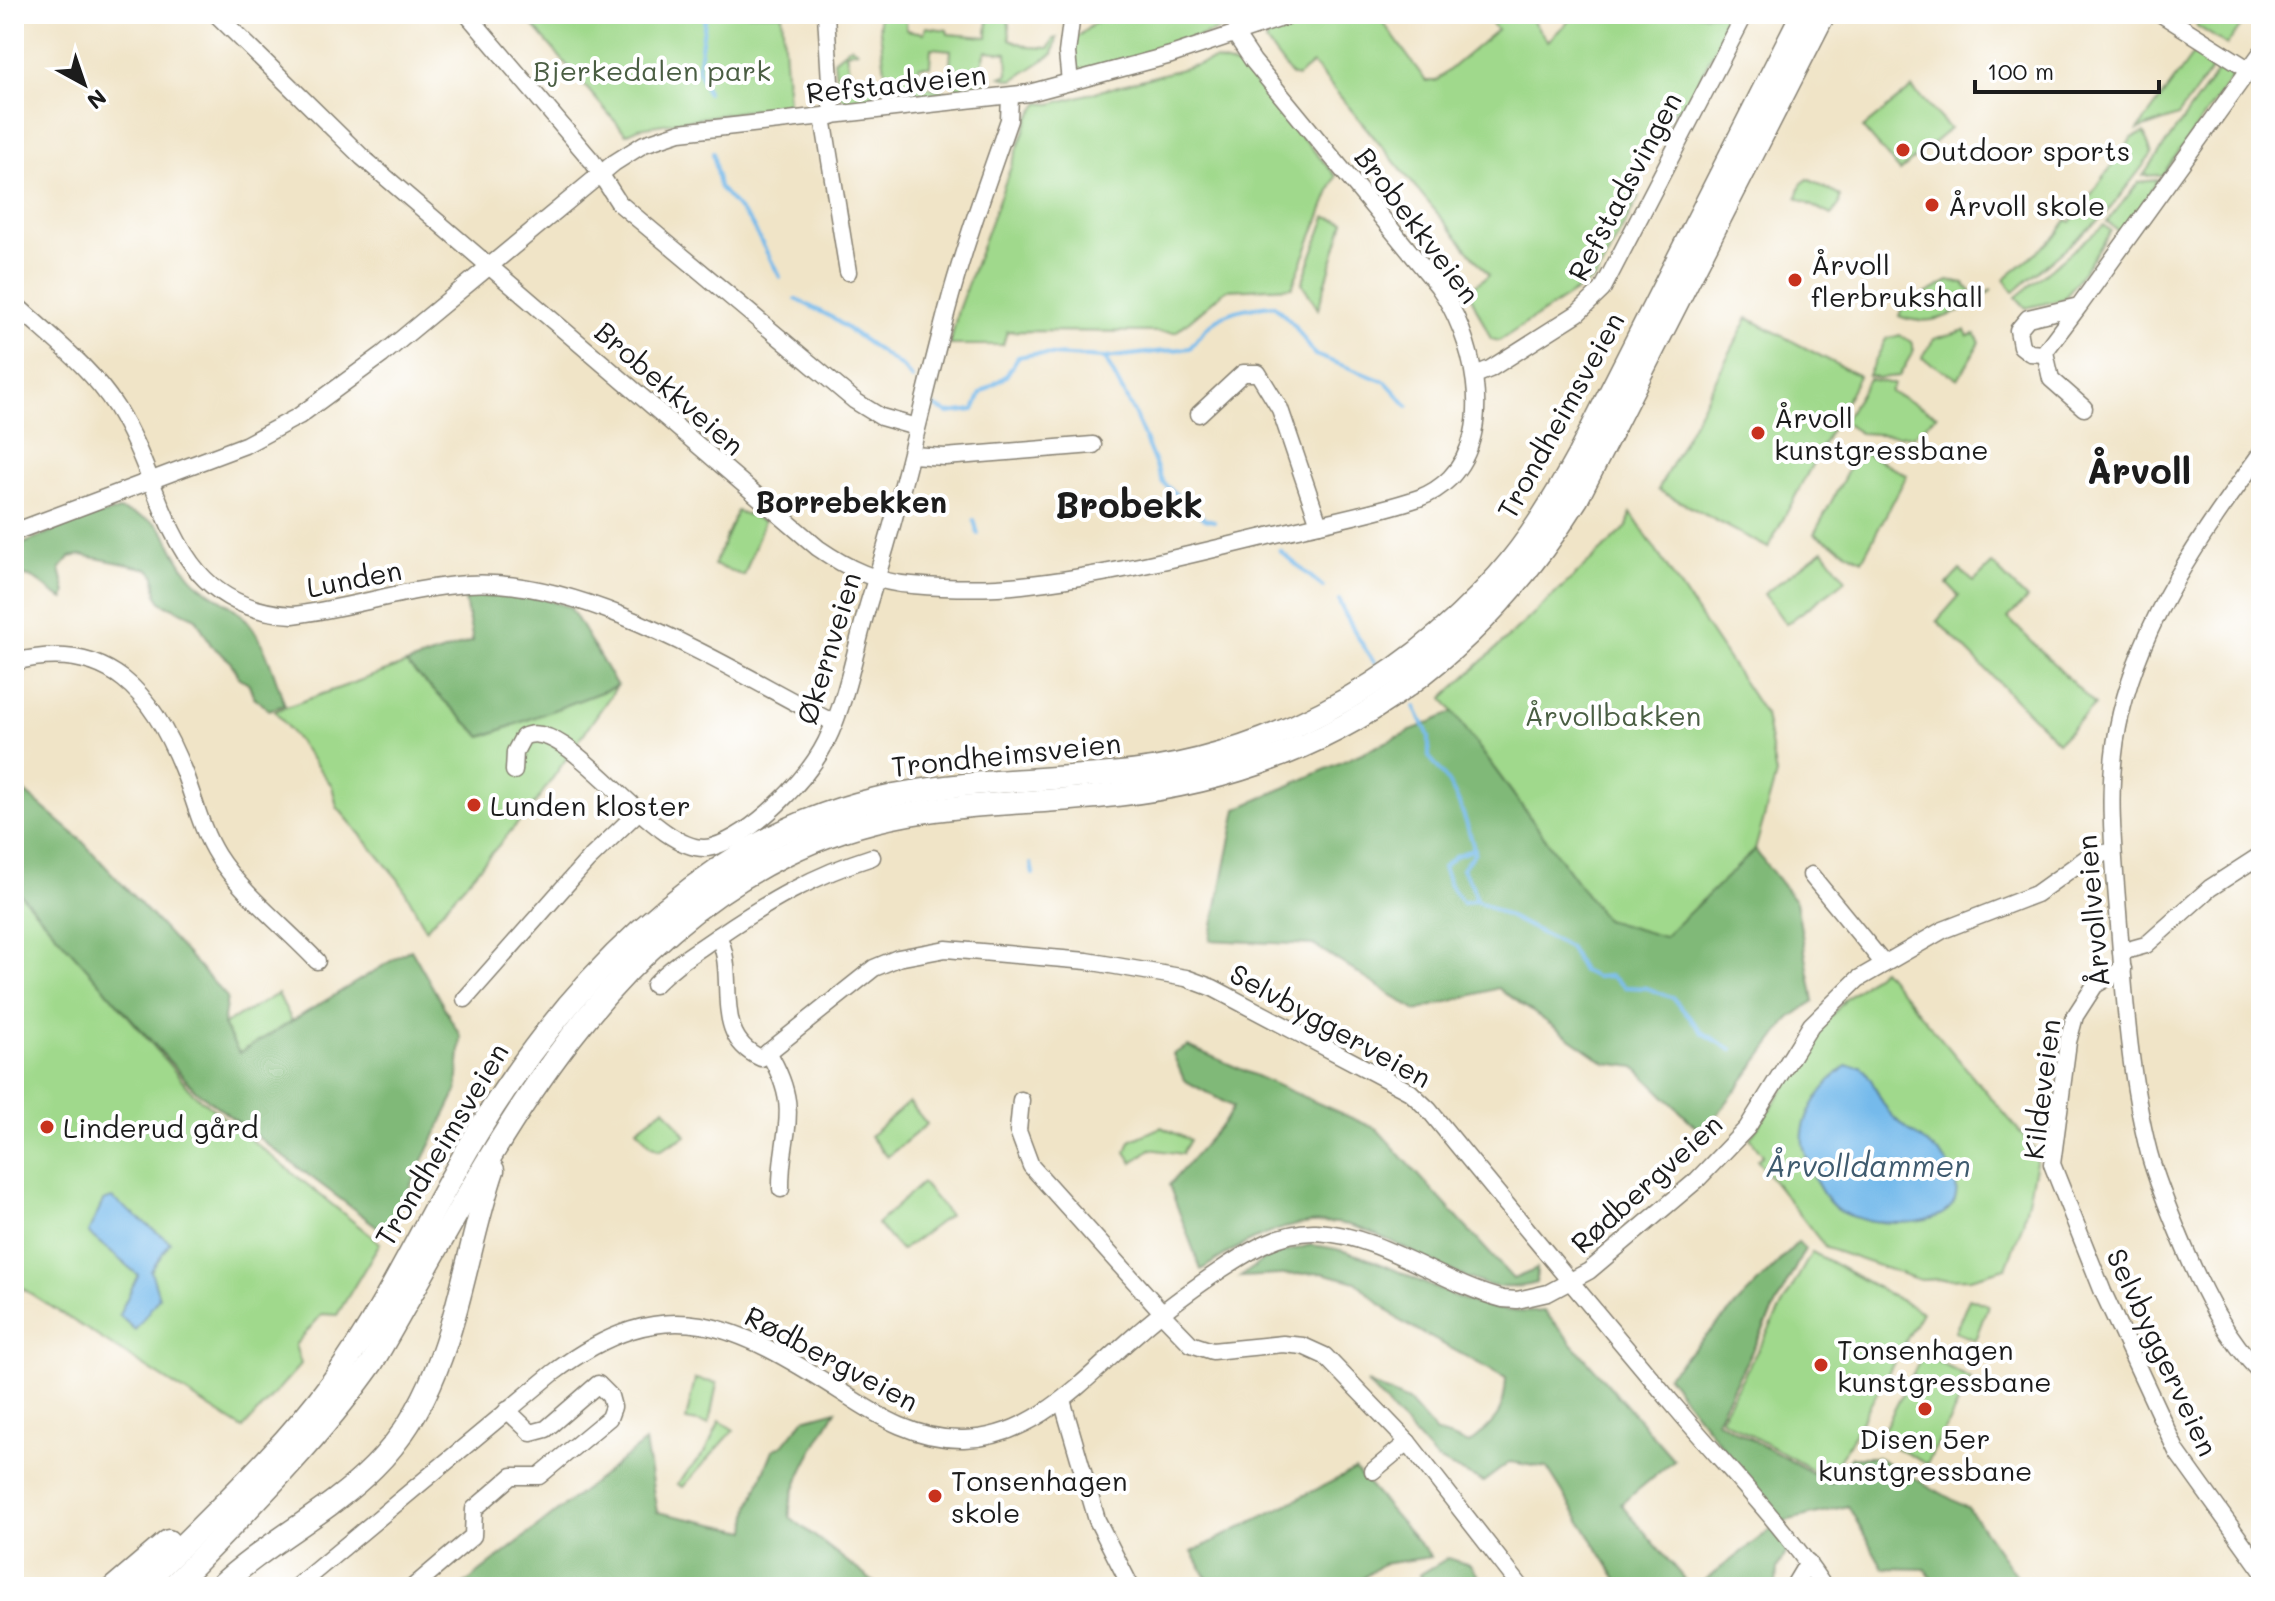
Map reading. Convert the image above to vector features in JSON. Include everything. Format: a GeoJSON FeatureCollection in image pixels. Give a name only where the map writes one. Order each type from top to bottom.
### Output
{"type":"FeatureCollection","features":[{"type":"Feature","properties":{"kind":"highway","name":"Trondheimsveien"},"geometry":{"type":"LineString","coordinates":[[141,1587],[302,1419],[353,1351],[478,1132],[536,1046],[611,958],[709,876],[744,853],[811,818],[894,793],[958,783],[1159,769],[1225,752],[1339,704],[1401,665],[1454,620],[1500,574],[1558,491],[1802,14]]}},
{"type":"Feature","properties":{"kind":"highway","name":"Trondheimsveien"},"geometry":{"type":"LineString","coordinates":[[172,1587],[287,1469],[348,1397],[372,1363],[506,1131],[553,1058],[622,976],[689,917],[783,855],[894,814],[957,805],[1143,791],[1233,771],[1302,746],[1354,720],[1441,660],[1520,583],[1577,499],[1824,14]]}},
{"type":"Feature","properties":{"kind":"highway"},"geometry":{"type":"LineString","coordinates":[[219,1587],[253,1557],[346,1492],[374,1468],[402,1436],[423,1404],[438,1372],[476,1221],[506,1131]]}},
{"type":"Feature","properties":{"kind":"highway"},"geometry":{"type":"LineString","coordinates":[[114,1587],[236,1489]]}},
{"type":"Feature","properties":{"kind":"street","name":"Brobekkveien"},"geometry":{"type":"LineString","coordinates":[[216,14],[323,121],[818,548],[877,579],[936,586],[1022,585],[1208,550],[1319,524],[1417,499],[1450,478],[1462,461],[1471,438],[1475,375],[1460,323],[1443,293],[1253,61],[1235,34]]}},
{"type":"Feature","properties":{"kind":"street"},"geometry":{"type":"LineString","coordinates":[[826,14],[828,116],[848,272]]}},
{"type":"Feature","properties":{"kind":"street"},"geometry":{"type":"LineString","coordinates":[[1070,82],[1067,53],[1072,14]]}},
{"type":"Feature","properties":{"kind":"street","name":"Refstadveien"},"geometry":{"type":"LineString","coordinates":[[14,532],[245,445],[299,416],[351,380],[634,149],[680,132],[1010,97],[1235,34],[1294,14]]}},
{"type":"Feature","properties":{"kind":"street","name":"Refstadsvingen"},"geometry":{"type":"LineString","coordinates":[[1475,375],[1490,369],[1578,313],[1602,290],[1745,14]]}},
{"type":"Feature","properties":{"kind":"street"},"geometry":{"type":"LineString","coordinates":[[2161,14],[2185,21],[2250,70]]}},
{"type":"Feature","properties":{"kind":"street"},"geometry":{"type":"LineString","coordinates":[[469,17],[619,203],[855,401],[881,417],[916,427]]}},
{"type":"Feature","properties":{"kind":"street"},"geometry":{"type":"LineString","coordinates":[[2079,306],[2035,315],[2021,325],[2019,340],[2025,350],[2036,355],[2045,352],[2079,306],[2250,70],[2261,53]]}},
{"type":"Feature","properties":{"kind":"street","name":"Økernveien"},"geometry":{"type":"LineString","coordinates":[[637,813],[681,842],[702,848],[723,842],[790,793],[818,756],[834,723],[877,579],[966,245],[1009,120],[1010,97]]}},
{"type":"Feature","properties":{"kind":"street","name":"Lunden"},"geometry":{"type":"LineString","coordinates":[[14,303],[100,384],[123,418],[178,544],[196,571],[211,586],[254,609],[293,615],[315,613],[469,584],[540,591],[628,618],[834,723]]}},
{"type":"Feature","properties":{"kind":"street"},"geometry":{"type":"LineString","coordinates":[[2045,352],[2051,379],[2084,408]]}},
{"type":"Feature","properties":{"kind":"street"},"geometry":{"type":"LineString","coordinates":[[1199,414],[1243,373],[1258,373],[1280,409],[1319,524]]}},
{"type":"Feature","properties":{"kind":"street"},"geometry":{"type":"LineString","coordinates":[[911,455],[945,457],[1093,445]]}},
{"type":"Feature","properties":{"kind":"street","name":"Årvollveien"},"geometry":{"type":"LineString","coordinates":[[2261,453],[2177,573],[2142,647],[2121,714],[2110,808],[2121,952],[2141,1111],[2161,1189],[2212,1307],[2239,1349],[2261,1373]]}},
{"type":"Feature","properties":{"kind":"street"},"geometry":{"type":"LineString","coordinates":[[14,662],[45,656],[83,659],[107,668],[137,688],[159,716],[220,859],[317,961]]}},
{"type":"Feature","properties":{"kind":"street"},"geometry":{"type":"LineString","coordinates":[[465,999],[587,861],[637,813],[601,776],[542,733],[532,733],[520,741],[514,771]]}},
{"type":"Feature","properties":{"kind":"street","name":"Rødbergveien"},"geometry":{"type":"LineString","coordinates":[[296,1587],[507,1410],[598,1342],[640,1327],[682,1323],[733,1331],[757,1341],[877,1416],[927,1436],[966,1439],[1000,1433],[1062,1400],[1162,1313],[1257,1247],[1306,1232],[1355,1239],[1503,1299],[1531,1298],[1573,1281],[1599,1264],[1718,1162],[1747,1128],[1811,1025],[1858,979],[1949,927],[2045,890],[2085,859],[2112,851]]}},
{"type":"Feature","properties":{"kind":"street"},"geometry":{"type":"LineString","coordinates":[[2121,952],[2146,945],[2210,888],[2261,855]]}},
{"type":"Feature","properties":{"kind":"street"},"geometry":{"type":"LineString","coordinates":[[654,985],[674,966],[808,879],[872,857]]}},
{"type":"Feature","properties":{"kind":"street"},"geometry":{"type":"LineString","coordinates":[[1811,875],[1884,964]]}},
{"type":"Feature","properties":{"kind":"street"},"geometry":{"type":"LineString","coordinates":[[718,936],[726,962],[730,1027],[752,1054],[761,1058],[768,1052],[786,1093],[790,1117],[781,1189]]}},
{"type":"Feature","properties":{"kind":"street","name":"Selvbyggerveien"},"geometry":{"type":"LineString","coordinates":[[768,1052],[874,968],[898,958],[946,949],[1087,961],[1186,978],[1213,988],[1410,1092],[1429,1110],[1573,1281],[1612,1334],[1808,1562],[1824,1587]]}},
{"type":"Feature","properties":{"kind":"street","name":"Kildeveien"},"geometry":{"type":"LineString","coordinates":[[2061,1189],[2052,1164],[2071,1028],[2081,1003],[2095,985],[2123,969]]}},
{"type":"Feature","properties":{"kind":"street"},"geometry":{"type":"LineString","coordinates":[[1021,1100],[1018,1131],[1031,1166],[1191,1344],[1212,1351],[1283,1344],[1303,1346],[1325,1356],[1408,1442],[1521,1587]]}},
{"type":"Feature","properties":{"kind":"street","name":"Selvbyggerveien"},"geometry":{"type":"LineString","coordinates":[[2061,1189],[2128,1347],[2177,1452],[2261,1569]]}},
{"type":"Feature","properties":{"kind":"street"},"geometry":{"type":"LineString","coordinates":[[413,1587],[473,1536],[474,1509],[512,1476],[539,1476],[609,1418],[613,1407],[610,1396],[598,1384],[546,1429],[531,1433],[507,1410]]}},
{"type":"Feature","properties":{"kind":"street"},"geometry":{"type":"LineString","coordinates":[[1062,1400],[1097,1520],[1131,1587]]}},
{"type":"Feature","properties":{"kind":"street"},"geometry":{"type":"LineString","coordinates":[[1373,1471],[1408,1442]]}},
{"type":"Feature","properties":{"kind":"street"},"geometry":{"type":"LineString","coordinates":[[1793,1587],[1808,1562]]}},
{"type":"Feature","properties":{"kind":"green space","name":"Bjerkedalen park"},"geometry":{"type":"Polygon","coordinates":[[[523,14],[782,14],[788,104],[639,128],[626,134],[523,14]]]}},
{"type":"Feature","properties":{"kind":"green space"},"geometry":{"type":"Polygon","coordinates":[[[878,14],[906,14],[906,30],[924,33],[926,27],[947,30],[948,34],[987,37],[988,17],[981,14],[1008,14],[1010,39],[1029,47],[1049,48],[1053,39],[1057,38],[1053,54],[1013,80],[1001,77],[1008,74],[1007,53],[986,51],[981,68],[985,69],[984,76],[992,77],[991,87],[974,90],[958,88],[949,80],[951,50],[931,48],[930,66],[919,66],[920,85],[963,96],[849,104],[838,93],[834,60],[851,46],[857,50],[846,53],[849,71],[874,87],[876,97],[888,95],[878,14]]]}},
{"type":"Feature","properties":{"kind":"green space"},"geometry":{"type":"Polygon","coordinates":[[[1115,14],[1265,14],[1157,51],[1077,73],[1073,69],[1076,38],[1097,21],[1115,14]]]}},
{"type":"Feature","properties":{"kind":"green space"},"geometry":{"type":"Polygon","coordinates":[[[1311,14],[1377,14],[1426,81],[1436,81],[1497,30],[1490,22],[1500,14],[1527,14],[1548,41],[1576,14],[1733,14],[1682,113],[1675,109],[1631,189],[1639,197],[1596,278],[1499,341],[1491,339],[1468,290],[1489,275],[1313,64],[1297,77],[1291,75],[1266,42],[1272,28],[1311,14]]]}},
{"type":"Feature","properties":{"kind":"green space"},"geometry":{"type":"Polygon","coordinates":[[[2194,14],[2208,14],[2216,20],[2221,14],[2250,14],[2227,45],[2197,26],[2194,14]]]}},
{"type":"Feature","properties":{"kind":"green space"},"geometry":{"type":"Polygon","coordinates":[[[2199,46],[2220,58],[2178,116],[2138,130],[2199,46]]]}},
{"type":"Feature","properties":{"kind":"green space"},"geometry":{"type":"Polygon","coordinates":[[[1215,60],[1241,67],[1336,176],[1292,287],[1226,290],[1176,332],[1007,331],[1003,345],[950,345],[958,310],[1029,118],[1040,103],[1051,104],[1215,60]]]}},
{"type":"Feature","properties":{"kind":"green space"},"geometry":{"type":"Polygon","coordinates":[[[2224,62],[2231,70],[2232,78],[2162,175],[2143,176],[2224,62]]]}},
{"type":"Feature","properties":{"kind":"green space","name":"Outdoor sports"},"geometry":{"type":"Polygon","coordinates":[[[1912,88],[1950,129],[1900,171],[1863,128],[1912,88]]]}},
{"type":"Feature","properties":{"kind":"green space"},"geometry":{"type":"Polygon","coordinates":[[[2144,133],[2152,154],[2106,214],[2014,292],[2004,279],[2055,237],[2067,220],[2071,222],[2132,138],[2144,133]]]}},
{"type":"Feature","properties":{"kind":"green space"},"geometry":{"type":"Polygon","coordinates":[[[1808,179],[1840,196],[1839,205],[1831,215],[1797,198],[1801,184],[1808,179]]]}},
{"type":"Feature","properties":{"kind":"green space"},"geometry":{"type":"Polygon","coordinates":[[[2158,180],[2127,227],[2118,231],[2107,222],[2139,182],[2158,180]]]}},
{"type":"Feature","properties":{"kind":"green space"},"geometry":{"type":"Polygon","coordinates":[[[1326,217],[1344,222],[1318,309],[1302,283],[1326,217]]]}},
{"type":"Feature","properties":{"kind":"green space"},"geometry":{"type":"Polygon","coordinates":[[[2104,225],[2111,231],[2064,299],[2026,308],[2016,297],[2104,225]]]}},
{"type":"Feature","properties":{"kind":"green space"},"geometry":{"type":"Polygon","coordinates":[[[1949,281],[1964,284],[1977,298],[1992,290],[1984,296],[1983,304],[1942,318],[1921,321],[1899,316],[1903,306],[1949,281]]]}},
{"type":"Feature","properties":{"kind":"green space","name":"Årvoll kunstgressbane"},"geometry":{"type":"Polygon","coordinates":[[[1748,318],[1859,376],[1768,548],[1658,490],[1748,318]]]}},
{"type":"Feature","properties":{"kind":"green space"},"geometry":{"type":"Polygon","coordinates":[[[1965,330],[1968,336],[1975,334],[1980,342],[1958,379],[1922,358],[1934,339],[1965,330]]]}},
{"type":"Feature","properties":{"kind":"green space"},"geometry":{"type":"Polygon","coordinates":[[[1900,335],[1911,342],[1914,350],[1899,376],[1879,378],[1868,375],[1886,339],[1900,335]]]}},
{"type":"Feature","properties":{"kind":"green space"},"geometry":{"type":"Polygon","coordinates":[[[1869,379],[1894,384],[1890,392],[1937,415],[1914,436],[1860,433],[1843,422],[1869,379]]]}},
{"type":"Feature","properties":{"kind":"green space"},"geometry":{"type":"Polygon","coordinates":[[[1859,450],[1907,475],[1862,560],[1814,534],[1859,450]]]}},
{"type":"Feature","properties":{"kind":"green space"},"geometry":{"type":"Polygon","coordinates":[[[119,510],[150,520],[158,526],[193,579],[250,624],[268,657],[285,705],[269,710],[254,697],[248,683],[239,677],[230,661],[211,645],[196,618],[162,603],[157,596],[155,576],[149,569],[81,555],[70,557],[60,569],[66,593],[64,599],[31,577],[14,575],[14,548],[71,523],[119,510]]]}},
{"type":"Feature","properties":{"kind":"green space"},"geometry":{"type":"Polygon","coordinates":[[[737,511],[764,521],[744,576],[714,565],[737,511]]]}},
{"type":"Feature","properties":{"kind":"green space","name":"Årvollbakken"},"geometry":{"type":"Polygon","coordinates":[[[1631,513],[1765,715],[1776,775],[1755,850],[1664,938],[1605,920],[1443,698],[1627,527],[1631,513]]]}},
{"type":"Feature","properties":{"kind":"green space"},"geometry":{"type":"Polygon","coordinates":[[[1823,550],[1846,580],[1786,624],[1764,594],[1823,550]]]}},
{"type":"Feature","properties":{"kind":"green space"},"geometry":{"type":"Polygon","coordinates":[[[1992,564],[2027,599],[2008,618],[2095,705],[2058,742],[1937,621],[1959,596],[1947,584],[1960,570],[1974,582],[1992,564]]]}},
{"type":"Feature","properties":{"kind":"green space"},"geometry":{"type":"Polygon","coordinates":[[[463,591],[524,593],[570,607],[617,686],[482,737],[406,664],[473,641],[463,591]]]}},
{"type":"Feature","properties":{"kind":"green space"},"geometry":{"type":"Polygon","coordinates":[[[406,664],[482,737],[617,686],[536,802],[426,929],[399,880],[337,807],[332,786],[275,711],[406,664]]]}},
{"type":"Feature","properties":{"kind":"green space"},"geometry":{"type":"Polygon","coordinates":[[[1453,712],[1605,920],[1664,937],[1755,850],[1796,902],[1814,1001],[1790,1018],[1703,1134],[1635,1067],[1606,1063],[1498,988],[1416,1011],[1314,945],[1210,940],[1237,809],[1453,712]]]}},
{"type":"Feature","properties":{"kind":"green space"},"geometry":{"type":"Polygon","coordinates":[[[14,783],[81,840],[227,997],[223,1025],[239,1053],[411,949],[461,1037],[457,1091],[387,1234],[195,1090],[14,887],[14,783]]]}},
{"type":"Feature","properties":{"kind":"green space"},"geometry":{"type":"Polygon","coordinates":[[[14,881],[193,1093],[380,1243],[337,1315],[322,1314],[295,1345],[301,1364],[243,1429],[14,1283],[14,881]]]}},
{"type":"Feature","properties":{"kind":"green space"},"geometry":{"type":"Polygon","coordinates":[[[1882,969],[2038,1153],[2023,1223],[2006,1268],[1970,1278],[1920,1280],[1826,1248],[1757,1160],[1763,1155],[1750,1138],[1802,1062],[1818,1031],[1845,1000],[1882,969]]]}},
{"type":"Feature","properties":{"kind":"green space"},"geometry":{"type":"Polygon","coordinates":[[[278,994],[292,1021],[239,1053],[223,1025],[278,994]]]}},
{"type":"Feature","properties":{"kind":"green space"},"geometry":{"type":"Polygon","coordinates":[[[1188,1046],[1377,1129],[1513,1279],[1537,1269],[1537,1283],[1502,1287],[1482,1283],[1373,1234],[1329,1222],[1270,1232],[1234,1249],[1201,1270],[1169,1185],[1225,1121],[1233,1107],[1184,1080],[1173,1054],[1188,1046]]]}},
{"type":"Feature","properties":{"kind":"green space"},"geometry":{"type":"Polygon","coordinates":[[[909,1102],[927,1124],[887,1157],[870,1136],[909,1102]]]}},
{"type":"Feature","properties":{"kind":"green space"},"geometry":{"type":"Polygon","coordinates":[[[665,1108],[686,1136],[660,1150],[650,1145],[637,1129],[665,1108]]]}},
{"type":"Feature","properties":{"kind":"green space"},"geometry":{"type":"Polygon","coordinates":[[[1161,1127],[1190,1140],[1182,1154],[1150,1149],[1133,1163],[1126,1152],[1130,1141],[1161,1127]]]}},
{"type":"Feature","properties":{"kind":"green space"},"geometry":{"type":"Polygon","coordinates":[[[922,1183],[949,1215],[901,1251],[877,1224],[922,1183]]]}},
{"type":"Feature","properties":{"kind":"green space"},"geometry":{"type":"Polygon","coordinates":[[[1798,1242],[1805,1249],[1716,1420],[1831,1483],[1851,1457],[1877,1457],[1969,1509],[2024,1587],[1937,1587],[1925,1569],[1883,1568],[1848,1506],[1781,1522],[1667,1376],[1798,1242]]]}},
{"type":"Feature","properties":{"kind":"green space"},"geometry":{"type":"Polygon","coordinates":[[[1310,1245],[1369,1259],[1483,1306],[1513,1311],[1544,1311],[1674,1460],[1621,1504],[1691,1587],[1622,1587],[1547,1468],[1510,1462],[1483,1482],[1437,1460],[1367,1383],[1408,1401],[1436,1433],[1469,1444],[1486,1430],[1501,1409],[1506,1378],[1400,1321],[1356,1282],[1322,1273],[1240,1277],[1268,1257],[1310,1245]]]}},
{"type":"Feature","properties":{"kind":"green space","name":"Tonsenhagen kunstgressbane"},"geometry":{"type":"Polygon","coordinates":[[[1812,1252],[1922,1312],[1829,1479],[1720,1418],[1812,1252]]]}},
{"type":"Feature","properties":{"kind":"green space"},"geometry":{"type":"Polygon","coordinates":[[[1969,1298],[1988,1305],[1975,1340],[1955,1332],[1969,1298]]]}},
{"type":"Feature","properties":{"kind":"green space","name":"Disen 5er kunstgressbane"},"geometry":{"type":"Polygon","coordinates":[[[1923,1354],[1971,1379],[1927,1464],[1879,1439],[1923,1354]]]}},
{"type":"Feature","properties":{"kind":"green space"},"geometry":{"type":"Polygon","coordinates":[[[695,1379],[717,1383],[709,1424],[686,1420],[695,1379]]]}},
{"type":"Feature","properties":{"kind":"green space"},"geometry":{"type":"Polygon","coordinates":[[[836,1410],[799,1478],[790,1506],[790,1517],[880,1587],[461,1587],[645,1442],[657,1512],[747,1531],[750,1506],[773,1450],[784,1444],[804,1419],[836,1410]]]}},
{"type":"Feature","properties":{"kind":"green space"},"geometry":{"type":"Polygon","coordinates":[[[720,1421],[734,1430],[683,1487],[677,1484],[706,1451],[720,1421]]]}},
{"type":"Feature","properties":{"kind":"green space"},"geometry":{"type":"Polygon","coordinates":[[[1355,1470],[1431,1557],[1382,1564],[1358,1582],[1359,1587],[1212,1587],[1192,1552],[1355,1470]]]}},
{"type":"Feature","properties":{"kind":"green space"},"geometry":{"type":"Polygon","coordinates":[[[1774,1527],[1789,1548],[1777,1569],[1776,1587],[1696,1587],[1774,1527]]]}},
{"type":"Feature","properties":{"kind":"green space"},"geometry":{"type":"Polygon","coordinates":[[[1448,1558],[1470,1565],[1487,1587],[1433,1587],[1419,1575],[1448,1558]]]}},
{"type":"Feature","properties":{"kind":"water","name":"Årvolldammen"},"geometry":{"type":"Polygon","coordinates":[[[1846,1066],[1861,1066],[1889,1112],[1934,1149],[1949,1166],[1956,1196],[1949,1209],[1934,1218],[1916,1222],[1873,1221],[1841,1212],[1825,1197],[1807,1157],[1803,1134],[1816,1100],[1846,1066]]]}},
{"type":"Feature","properties":{"kind":"water"},"geometry":{"type":"Polygon","coordinates":[[[112,1198],[170,1242],[151,1271],[159,1297],[135,1330],[119,1315],[138,1275],[88,1233],[103,1201],[112,1198]]]}},
{"type":"Feature","properties":{"kind":"waterway"},"geometry":{"type":"LineString","coordinates":[[706,14],[698,68],[707,93]]}},
{"type":"Feature","properties":{"kind":"waterway"},"geometry":{"type":"LineString","coordinates":[[713,153],[719,187],[751,223],[780,277]]}},
{"type":"Feature","properties":{"kind":"waterway"},"geometry":{"type":"LineString","coordinates":[[796,299],[831,317],[903,368],[912,379]]}},
{"type":"Feature","properties":{"kind":"waterway"},"geometry":{"type":"LineString","coordinates":[[1105,358],[1190,348],[1208,327],[1226,314],[1274,305],[1294,325],[1315,355],[1386,382],[1408,406]]}},
{"type":"Feature","properties":{"kind":"waterway"},"geometry":{"type":"LineString","coordinates":[[932,405],[948,413],[974,410],[981,393],[1006,376],[1018,357],[1034,354],[1105,358],[1135,415],[1163,483],[1205,519],[1214,521]]}},
{"type":"Feature","properties":{"kind":"waterway"},"geometry":{"type":"LineString","coordinates":[[974,520],[978,534]]}},
{"type":"Feature","properties":{"kind":"waterway"},"geometry":{"type":"LineString","coordinates":[[1280,551],[1323,587]]}},
{"type":"Feature","properties":{"kind":"waterway"},"geometry":{"type":"LineString","coordinates":[[1339,600],[1375,663]]}},
{"type":"Feature","properties":{"kind":"waterway"},"geometry":{"type":"LineString","coordinates":[[1415,707],[1429,736],[1429,757],[1452,790],[1467,825],[1475,852],[1462,869],[1472,885],[1476,900],[1569,947],[1582,971],[1596,977],[1610,976],[1625,987],[1647,988],[1673,998],[1702,1032],[1732,1050]]}},
{"type":"Feature","properties":{"kind":"waterway"},"geometry":{"type":"LineString","coordinates":[[1475,849],[1455,856],[1443,867],[1449,884],[1463,903],[1476,900]]}},
{"type":"Feature","properties":{"kind":"waterway"},"geometry":{"type":"LineString","coordinates":[[1031,864],[1033,874]]}},
{"type":"Feature","properties":{"kind":"place","name":"Outdoor sports"},"geometry":{"type":"Point","coordinates":[1903,150]}},
{"type":"Feature","properties":{"kind":"place","name":"Årvoll skole"},"geometry":{"type":"Point","coordinates":[1932,205]}},
{"type":"Feature","properties":{"kind":"place","name":"Årvoll flerbrukshall"},"geometry":{"type":"Point","coordinates":[1795,280]}},
{"type":"Feature","properties":{"kind":"place","name":"Årvoll kunstgressbane"},"geometry":{"type":"Point","coordinates":[1758,433]}},
{"type":"Feature","properties":{"kind":"place","name":"Lunden kloster"},"geometry":{"type":"Point","coordinates":[474,805]}},
{"type":"Feature","properties":{"kind":"place","name":"Linderud gård"},"geometry":{"type":"Point","coordinates":[47,1127]}},
{"type":"Feature","properties":{"kind":"place","name":"Tonsenhagen kunstgressbane"},"geometry":{"type":"Point","coordinates":[1821,1365]}},
{"type":"Feature","properties":{"kind":"place","name":"Disen 5er kunstgressbane"},"geometry":{"type":"Point","coordinates":[1925,1409]}},
{"type":"Feature","properties":{"kind":"place","name":"Tonsenhagen skole"},"geometry":{"type":"Point","coordinates":[935,1496]}},
{"type":"Feature","properties":{"kind":"district","name":"Årvoll"},"geometry":{"type":"Point","coordinates":[2139,469]}},
{"type":"Feature","properties":{"kind":"district","name":"Borrebekken"},"geometry":{"type":"Point","coordinates":[851,501]}},
{"type":"Feature","properties":{"kind":"district","name":"Brobekk"},"geometry":{"type":"Point","coordinates":[1129,503]}}]}
